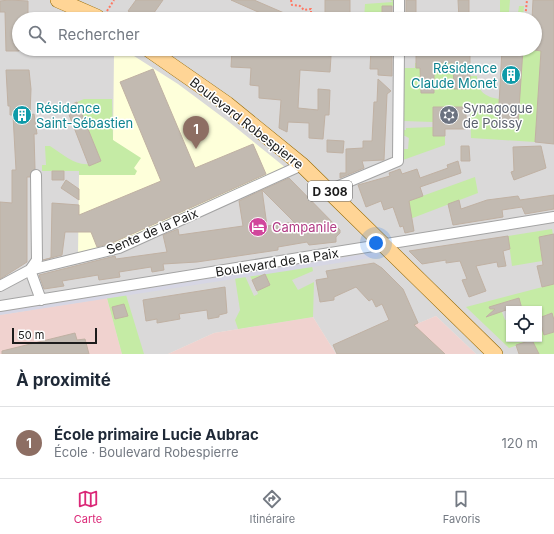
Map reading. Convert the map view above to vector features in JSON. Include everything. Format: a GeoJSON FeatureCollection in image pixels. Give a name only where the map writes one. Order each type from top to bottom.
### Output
{"type":"FeatureCollection","features":[{"type":"Feature","properties":{"kind":"main road"},"geometry":{"type":"LineString","coordinates":[[58,0],[88,12]]}},
{"type":"Feature","properties":{"kind":"main road"},"geometry":{"type":"LineString","coordinates":[[72,0],[92,12]]}},
{"type":"Feature","properties":{"kind":"main road","name":"Boulevard Robespierre"},"geometry":{"type":"LineString","coordinates":[[158,56],[222,100],[260,129],[302,165],[495,354]]}},
{"type":"Feature","properties":{"kind":"street"},"geometry":{"type":"LineString","coordinates":[[399,0],[399,12]]}},
{"type":"Feature","properties":{"kind":"street"},"geometry":{"type":"LineString","coordinates":[[329,190],[398,161],[399,56]]}},
{"type":"Feature","properties":{"kind":"street","name":"Sente de la Paix"},"geometry":{"type":"LineString","coordinates":[[0,286],[30,270],[119,248],[302,165]]}},
{"type":"Feature","properties":{"kind":"street"},"geometry":{"type":"LineString","coordinates":[[36,176],[38,260],[30,270],[41,300]]}},
{"type":"Feature","properties":{"kind":"street","name":"Boulevard de la Paix"},"geometry":{"type":"LineString","coordinates":[[0,306],[384,246],[554,217]]}},
{"type":"Feature","properties":{"kind":"path"},"geometry":{"type":"LineString","coordinates":[[105,12],[114,0]]}},
{"type":"Feature","properties":{"kind":"path"},"geometry":{"type":"LineString","coordinates":[[291,0],[292,5],[300,6],[304,10],[311,9],[311,12]]}},
{"type":"Feature","properties":{"kind":"path"},"geometry":{"type":"LineString","coordinates":[[526,12],[527,0]]}},
{"type":"Feature","properties":{"kind":"shaded area"},"geometry":{"type":"Polygon","coordinates":[[[0,0],[554,0],[554,354],[476,354],[436,316],[345,354],[336,354],[313,317],[214,333],[168,354],[122,354],[107,298],[0,315],[0,0]]]}},
{"type":"Feature","properties":{"kind":"shaded area"},"geometry":{"type":"Polygon","coordinates":[[[114,56],[134,56],[178,84],[229,122],[286,168],[115,246],[78,256],[79,175],[135,175],[134,168],[113,140],[114,56]]]}},
{"type":"Feature","properties":{"kind":"shaded area"},"geometry":{"type":"Polygon","coordinates":[[[371,253],[379,254],[377,257],[0,315],[0,312],[371,253]]]}},
{"type":"Feature","properties":{"kind":"shaded area"},"geometry":{"type":"Polygon","coordinates":[[[107,298],[122,354],[0,354],[0,315],[107,298]]]}},
{"type":"Feature","properties":{"kind":"shaded area"},"geometry":{"type":"Polygon","coordinates":[[[436,316],[476,354],[345,354],[390,335],[436,316]]]}},
{"type":"Feature","properties":{"kind":"shaded area"},"geometry":{"type":"Polygon","coordinates":[[[313,317],[336,354],[168,354],[214,333],[313,317]]]}},
{"type":"Feature","properties":{"kind":"green space"},"geometry":{"type":"Polygon","coordinates":[[[390,0],[398,0],[397,12],[393,12],[393,6],[382,6],[382,12],[364,12],[365,4],[393,2],[390,0]]]}},
{"type":"Feature","properties":{"kind":"green space"},"geometry":{"type":"Polygon","coordinates":[[[500,0],[510,0],[509,12],[500,12],[500,0]]]}},
{"type":"Feature","properties":{"kind":"green space"},"geometry":{"type":"Polygon","coordinates":[[[519,6],[524,6],[524,12],[518,12],[519,6]]]}},
{"type":"Feature","properties":{"kind":"green space"},"geometry":{"type":"Polygon","coordinates":[[[523,56],[541,56],[535,142],[471,138],[470,107],[433,107],[433,122],[403,121],[404,68],[415,68],[415,63],[470,63],[470,76],[477,76],[478,86],[480,89],[486,95],[499,99],[498,122],[518,124],[523,56]],[[420,68],[421,93],[434,93],[434,68],[420,68]],[[453,77],[454,89],[470,89],[470,77],[453,77]]]}},
{"type":"Feature","properties":{"kind":"green space"},"geometry":{"type":"Polygon","coordinates":[[[84,99],[112,99],[113,140],[141,158],[134,168],[137,171],[135,175],[79,175],[79,171],[42,171],[42,165],[46,165],[45,146],[50,146],[68,158],[80,163],[86,164],[101,161],[77,102],[84,99]]]}},
{"type":"Feature","properties":{"kind":"green space"},"geometry":{"type":"Polygon","coordinates":[[[433,127],[433,136],[445,136],[445,145],[403,160],[404,149],[408,149],[409,138],[403,135],[403,130],[406,130],[406,128],[433,127]]]}},
{"type":"Feature","properties":{"kind":"green space"},"geometry":{"type":"Polygon","coordinates":[[[475,177],[478,193],[410,219],[403,203],[475,177]]]}},
{"type":"Feature","properties":{"kind":"green space"},"geometry":{"type":"Polygon","coordinates":[[[552,229],[553,235],[539,237],[541,252],[548,251],[554,259],[512,266],[508,236],[552,229]]]}},
{"type":"Feature","properties":{"kind":"green space"},"geometry":{"type":"Polygon","coordinates":[[[312,266],[313,271],[292,280],[298,290],[314,282],[313,317],[238,329],[235,320],[240,310],[235,278],[245,276],[254,296],[258,294],[257,291],[270,284],[265,274],[252,280],[250,276],[312,266]]]}},
{"type":"Feature","properties":{"kind":"green space"},"geometry":{"type":"Polygon","coordinates":[[[554,284],[554,320],[551,313],[542,317],[542,306],[522,306],[518,298],[499,304],[506,320],[506,342],[527,342],[509,348],[466,307],[554,284]]]}},
{"type":"Feature","properties":{"kind":"green space"},"geometry":{"type":"Polygon","coordinates":[[[126,295],[144,354],[122,354],[107,298],[126,295]]]}},
{"type":"Feature","properties":{"kind":"green space"},"geometry":{"type":"Polygon","coordinates":[[[542,328],[546,334],[554,332],[554,354],[539,354],[532,347],[530,342],[542,342],[542,328]]]}},
{"type":"Feature","properties":{"kind":"building"},"geometry":{"type":"Polygon","coordinates":[[[136,0],[163,0],[155,12],[128,11],[136,0]]]}},
{"type":"Feature","properties":{"kind":"building"},"geometry":{"type":"Polygon","coordinates":[[[231,0],[254,0],[282,12],[258,12],[231,0]]]}},
{"type":"Feature","properties":{"kind":"building"},"geometry":{"type":"Polygon","coordinates":[[[325,0],[350,0],[350,12],[325,12],[325,0]]]}},
{"type":"Feature","properties":{"kind":"building"},"geometry":{"type":"Polygon","coordinates":[[[406,0],[416,0],[416,12],[406,12],[406,0]]]}},
{"type":"Feature","properties":{"kind":"building"},"geometry":{"type":"Polygon","coordinates":[[[458,0],[469,0],[469,12],[459,12],[458,0]]]}},
{"type":"Feature","properties":{"kind":"building"},"geometry":{"type":"Polygon","coordinates":[[[533,0],[554,0],[554,144],[535,142],[541,56],[542,56],[542,12],[532,12],[533,0]]]}},
{"type":"Feature","properties":{"kind":"building"},"geometry":{"type":"Polygon","coordinates":[[[0,1],[28,1],[28,12],[12,12],[12,51],[6,51],[5,12],[0,12],[0,1]]]}},
{"type":"Feature","properties":{"kind":"building"},"geometry":{"type":"Polygon","coordinates":[[[382,6],[392,6],[392,12],[382,12],[382,6]]]}},
{"type":"Feature","properties":{"kind":"building"},"geometry":{"type":"Polygon","coordinates":[[[232,56],[331,56],[330,72],[300,70],[298,108],[318,110],[318,89],[330,90],[329,115],[325,115],[323,139],[309,138],[309,123],[288,122],[287,132],[279,128],[281,100],[259,98],[259,86],[250,85],[251,68],[231,67],[232,56]]]}},
{"type":"Feature","properties":{"kind":"building"},"geometry":{"type":"Polygon","coordinates":[[[371,56],[392,56],[392,76],[378,75],[378,69],[370,69],[371,56]]]}},
{"type":"Feature","properties":{"kind":"building"},"geometry":{"type":"Polygon","coordinates":[[[416,56],[470,56],[470,89],[454,89],[453,63],[434,63],[434,93],[421,93],[420,68],[416,68],[416,56]]]}},
{"type":"Feature","properties":{"kind":"building","name":"Résidence Claude Monet"},"geometry":{"type":"Polygon","coordinates":[[[502,56],[523,56],[518,124],[498,122],[502,56]]]}},
{"type":"Feature","properties":{"kind":"building"},"geometry":{"type":"Polygon","coordinates":[[[153,69],[195,168],[253,144],[266,174],[112,243],[97,247],[91,232],[65,232],[62,255],[51,258],[52,203],[79,205],[79,215],[161,181],[120,82],[153,69]]]}},
{"type":"Feature","properties":{"kind":"building"},"geometry":{"type":"Polygon","coordinates":[[[6,70],[29,70],[31,89],[30,115],[34,114],[37,134],[34,134],[35,169],[31,172],[30,177],[27,177],[27,262],[0,279],[0,202],[12,203],[12,170],[16,170],[13,115],[10,115],[10,106],[8,106],[6,70]]]}},
{"type":"Feature","properties":{"kind":"building"},"geometry":{"type":"Polygon","coordinates":[[[378,79],[391,91],[387,94],[384,160],[362,161],[364,168],[340,178],[340,173],[346,173],[346,149],[363,148],[363,141],[372,141],[374,102],[377,102],[378,79]]]}},
{"type":"Feature","properties":{"kind":"building"},"geometry":{"type":"Polygon","coordinates":[[[77,102],[101,161],[89,166],[66,107],[77,102]]]}},
{"type":"Feature","properties":{"kind":"building","name":"Synagogue de Poissy"},"geometry":{"type":"Polygon","coordinates":[[[433,107],[466,107],[466,129],[445,129],[445,136],[433,136],[433,107]]]}},
{"type":"Feature","properties":{"kind":"building"},"geometry":{"type":"Polygon","coordinates":[[[327,140],[344,141],[343,153],[327,152],[327,140]]]}},
{"type":"Feature","properties":{"kind":"building"},"geometry":{"type":"Polygon","coordinates":[[[461,146],[469,146],[470,161],[461,161],[461,146]]]}},
{"type":"Feature","properties":{"kind":"building"},"geometry":{"type":"Polygon","coordinates":[[[541,146],[546,168],[514,180],[511,172],[514,171],[513,147],[541,146]]]}},
{"type":"Feature","properties":{"kind":"building"},"geometry":{"type":"Polygon","coordinates":[[[458,161],[461,173],[420,187],[423,196],[409,201],[414,231],[405,233],[403,226],[400,227],[393,207],[384,210],[381,201],[366,207],[358,185],[390,176],[389,173],[400,169],[402,174],[417,169],[420,178],[448,168],[447,165],[458,161]]]}},
{"type":"Feature","properties":{"kind":"building"},"geometry":{"type":"Polygon","coordinates":[[[52,171],[64,171],[64,180],[52,180],[52,171]]]}},
{"type":"Feature","properties":{"kind":"building"},"geometry":{"type":"Polygon","coordinates":[[[289,178],[340,230],[340,233],[336,237],[336,242],[309,245],[307,242],[278,247],[278,250],[197,262],[163,264],[164,270],[152,272],[151,267],[119,272],[120,277],[99,280],[98,275],[62,281],[64,286],[44,289],[39,275],[115,256],[116,259],[167,252],[163,235],[178,229],[179,235],[243,226],[239,201],[262,190],[289,178]],[[262,190],[267,226],[294,222],[262,190]]]}},
{"type":"Feature","properties":{"kind":"building"},"geometry":{"type":"Polygon","coordinates":[[[66,180],[79,189],[79,200],[61,188],[66,180]]]}},
{"type":"Feature","properties":{"kind":"building"},"geometry":{"type":"Polygon","coordinates":[[[554,195],[554,209],[525,214],[522,207],[502,210],[503,217],[453,225],[448,204],[459,200],[461,209],[487,200],[518,196],[520,200],[554,195]]]}},
{"type":"Feature","properties":{"kind":"building"},"geometry":{"type":"Polygon","coordinates":[[[554,234],[554,284],[542,287],[537,266],[543,265],[539,237],[554,234]]]}},
{"type":"Feature","properties":{"kind":"building"},"geometry":{"type":"Polygon","coordinates":[[[508,236],[510,249],[503,251],[506,266],[498,267],[497,262],[476,266],[486,291],[469,297],[462,280],[467,279],[460,261],[446,263],[446,260],[422,264],[409,251],[508,236]]]}},
{"type":"Feature","properties":{"kind":"building"},"geometry":{"type":"Polygon","coordinates":[[[374,263],[382,268],[403,289],[418,323],[414,325],[445,354],[337,354],[333,345],[389,320],[382,304],[376,307],[372,299],[369,301],[356,287],[334,297],[334,300],[320,302],[316,280],[328,278],[326,271],[374,263]]]}},
{"type":"Feature","properties":{"kind":"building"},"geometry":{"type":"Polygon","coordinates":[[[265,274],[270,285],[257,291],[252,280],[265,274]]]}},
{"type":"Feature","properties":{"kind":"building"},"geometry":{"type":"Polygon","coordinates":[[[225,287],[227,313],[219,315],[219,317],[208,319],[207,310],[179,314],[180,319],[157,323],[157,319],[146,321],[143,300],[225,287]]]}},
{"type":"Feature","properties":{"kind":"building"},"geometry":{"type":"Polygon","coordinates":[[[519,298],[521,306],[506,306],[506,310],[486,317],[495,309],[490,309],[489,307],[519,298]]]}},
{"type":"Feature","properties":{"kind":"building"},"geometry":{"type":"Polygon","coordinates":[[[124,304],[128,316],[115,319],[112,307],[124,304]]]}},
{"type":"Feature","properties":{"kind":"building"},"geometry":{"type":"Polygon","coordinates":[[[552,313],[554,320],[554,332],[544,335],[542,328],[542,317],[552,313]]]}},
{"type":"Feature","properties":{"kind":"building"},"geometry":{"type":"Polygon","coordinates":[[[75,333],[77,340],[85,339],[89,354],[2,354],[2,351],[75,333]]]}},
{"type":"Feature","properties":{"kind":"building"},"geometry":{"type":"Polygon","coordinates":[[[526,342],[533,342],[539,354],[519,354],[516,345],[526,342]]]}},
{"type":"Feature","properties":{"kind":"place","name":"Résidence Claude Monet"},"geometry":{"type":"Point","coordinates":[511,75]}},
{"type":"Feature","properties":{"kind":"place","name":"Résidence Saint-Sébastien"},"geometry":{"type":"Point","coordinates":[22,115]}},
{"type":"Feature","properties":{"kind":"place","name":"Synagogue de Poissy"},"geometry":{"type":"Point","coordinates":[449,115]}},
{"type":"Feature","properties":{"kind":"place","name":"École primaire Lucie Aubrac"},"geometry":{"type":"Point","coordinates":[196,149]}},
{"type":"Feature","properties":{"kind":"place","name":"Campanile"},"geometry":{"type":"Point","coordinates":[258,227]}}]}
